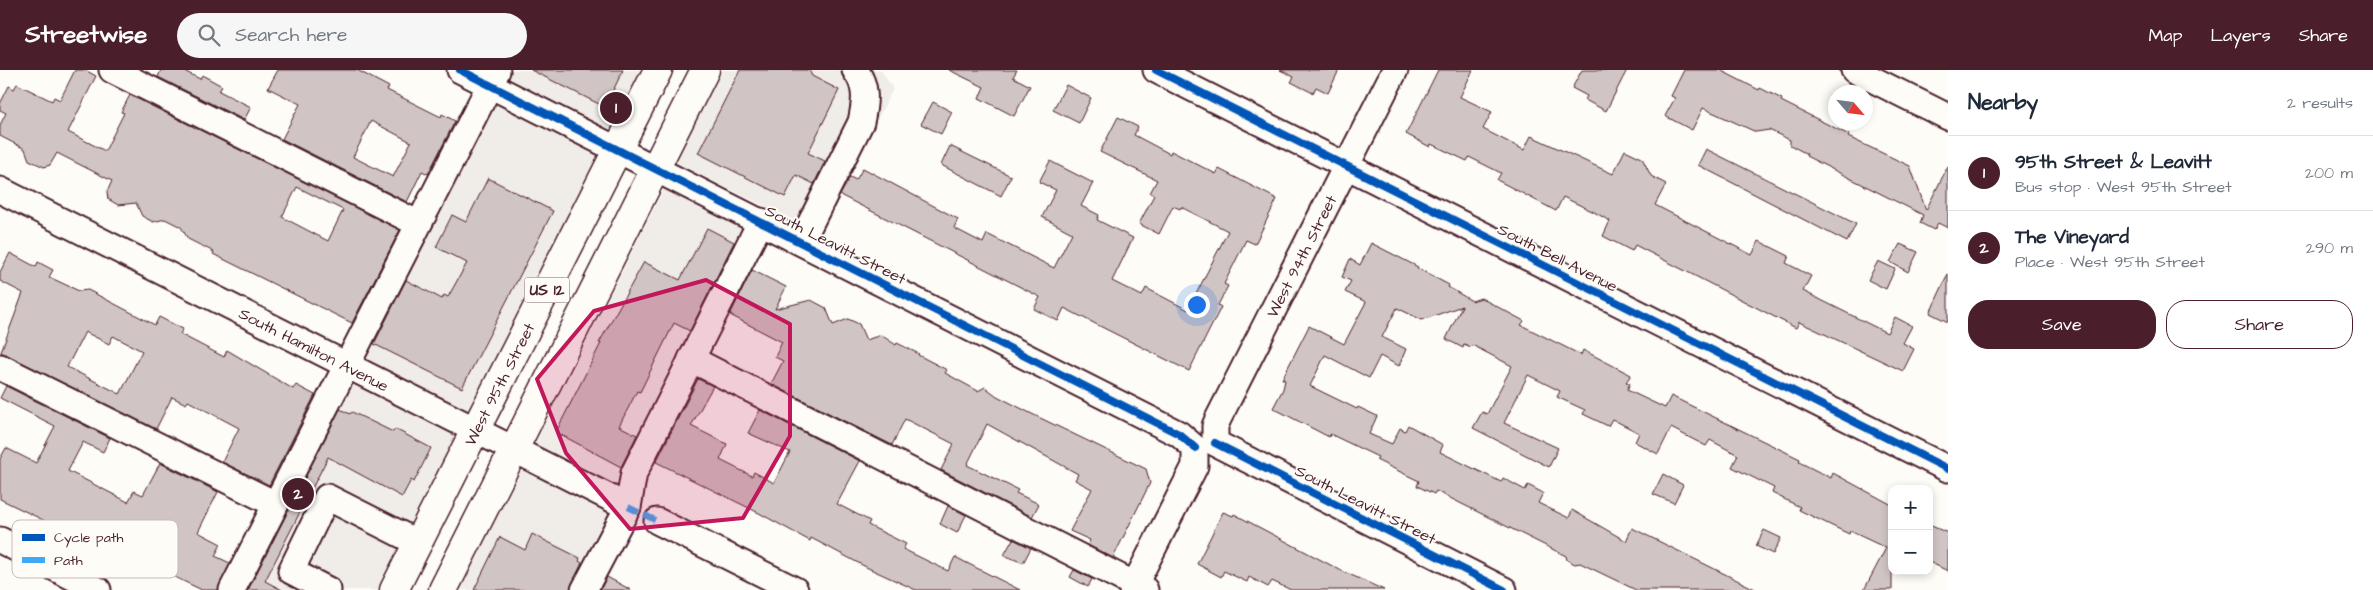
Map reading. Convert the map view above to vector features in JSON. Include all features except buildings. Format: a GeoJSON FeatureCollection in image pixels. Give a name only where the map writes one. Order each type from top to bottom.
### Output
{"type":"FeatureCollection","features":[{"type":"Feature","properties":{"kind":"main road","name":"West 95th Street"},"geometry":{"type":"LineString","coordinates":[[394,590],[658,70]]}},
{"type":"Feature","properties":{"kind":"main road","name":"US 12"},"geometry":{"type":"LineString","coordinates":[[443,590],[705,70]]}},
{"type":"Feature","properties":{"kind":"street"},"geometry":{"type":"LineString","coordinates":[[112,70],[417,224]]}},
{"type":"Feature","properties":{"kind":"street","name":"South Leavitt Street"},"geometry":{"type":"LineString","coordinates":[[460,70],[493,77],[618,149],[801,242],[1201,438],[1504,590]]}},
{"type":"Feature","properties":{"kind":"street"},"geometry":{"type":"LineString","coordinates":[[801,242],[861,122],[866,101],[860,76],[855,70]]}},
{"type":"Feature","properties":{"kind":"street","name":"South Bell Avenue"},"geometry":{"type":"LineString","coordinates":[[1156,70],[1948,469]]}},
{"type":"Feature","properties":{"kind":"street","name":"West 94th Street"},"geometry":{"type":"LineString","coordinates":[[1137,588],[1195,466],[1201,438],[1346,166],[1394,70]]}},
{"type":"Feature","properties":{"kind":"street"},"geometry":{"type":"LineString","coordinates":[[1854,70],[1948,117]]}},
{"type":"Feature","properties":{"kind":"street"},"geometry":{"type":"LineString","coordinates":[[232,590],[493,77]]}},
{"type":"Feature","properties":{"kind":"street","name":"South Hamilton Avenue"},"geometry":{"type":"LineString","coordinates":[[0,190],[628,507]]}},
{"type":"Feature","properties":{"kind":"street"},"geometry":{"type":"LineString","coordinates":[[584,590],[628,507],[634,473],[761,221]]}},
{"type":"Feature","properties":{"kind":"street"},"geometry":{"type":"LineString","coordinates":[[692,359],[1137,588]]}},
{"type":"Feature","properties":{"kind":"street"},"geometry":{"type":"LineString","coordinates":[[0,368],[275,504]]}},
{"type":"Feature","properties":{"kind":"street"},"geometry":{"type":"LineString","coordinates":[[328,590],[291,571],[327,497],[418,543]]}},
{"type":"Feature","properties":{"kind":"street"},"geometry":{"type":"LineString","coordinates":[[657,521],[794,590]]}},
{"type":"Feature","properties":{"kind":"street"},"geometry":{"type":"LineString","coordinates":[[0,540],[12,546]]}},
{"type":"Feature","properties":{"kind":"street"},"geometry":{"type":"LineString","coordinates":[[74,578],[98,590]]}},
{"type":"Feature","properties":{"kind":"highlighted area"},"geometry":{"type":"Polygon","coordinates":[[[706,280],[790,324],[790,436],[743,518],[630,529],[566,453],[537,379],[594,311],[706,280]]]}},
{"type":"Feature","properties":{"kind":"shaded area"},"geometry":{"type":"Polygon","coordinates":[[[497,70],[643,70],[379,590],[232,590],[497,70]]]}},
{"type":"Feature","properties":{"kind":"shaded area"},"geometry":{"type":"Polygon","coordinates":[[[723,70],[881,70],[893,89],[819,232],[675,163],[723,70]]]}},
{"type":"Feature","properties":{"kind":"shaded area"},"geometry":{"type":"Polygon","coordinates":[[[665,187],[755,232],[584,590],[460,590],[665,187]]]}},
{"type":"Feature","properties":{"kind":"marked path"},"geometry":{"type":"LineString","coordinates":[[628,507],[657,521]]}},
{"type":"Feature","properties":{"kind":"cycle path"},"geometry":{"type":"LineString","coordinates":[[460,70],[1179,434],[1195,448]]}},
{"type":"Feature","properties":{"kind":"cycle path"},"geometry":{"type":"LineString","coordinates":[[1156,70],[1948,469]]}},
{"type":"Feature","properties":{"kind":"cycle path"},"geometry":{"type":"LineString","coordinates":[[1215,443],[1504,590]]}},
{"type":"Feature","properties":{"kind":"place","name":"95th Street & Leavitt"},"geometry":{"type":"Point","coordinates":[616,108]}},
{"type":"Feature","properties":{"kind":"place","name":"The Vineyard"},"geometry":{"type":"Point","coordinates":[298,494]}}]}
